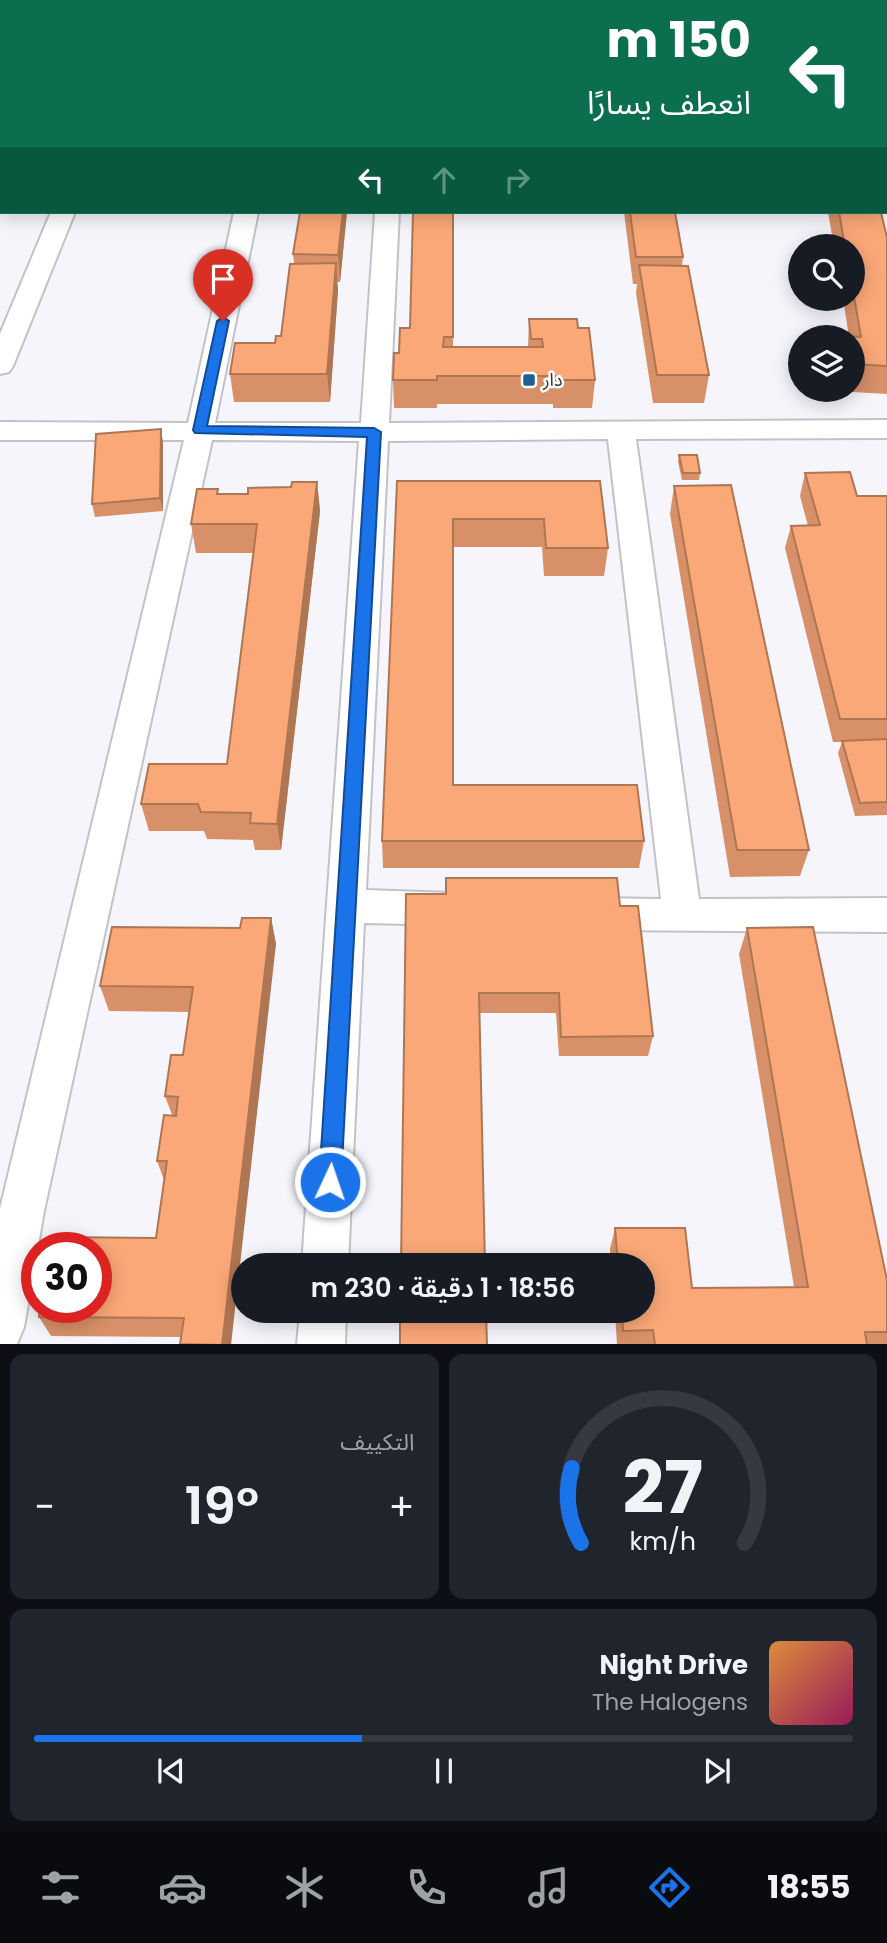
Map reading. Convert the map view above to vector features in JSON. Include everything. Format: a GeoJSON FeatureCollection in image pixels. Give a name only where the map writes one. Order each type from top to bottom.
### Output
{"type":"FeatureCollection","features":[{"type":"Feature","properties":{"kind":"street"},"geometry":{"type":"LineString","coordinates":[[0,366],[62,214]]}},
{"type":"Feature","properties":{"kind":"street"},"geometry":{"type":"LineString","coordinates":[[0,1327],[22,1211],[200,430],[246,214]]}},
{"type":"Feature","properties":{"kind":"street"},"geometry":{"type":"LineString","coordinates":[[326,1253],[387,214]]}},
{"type":"Feature","properties":{"kind":"street"},"geometry":{"type":"LineString","coordinates":[[621,429],[682,916]]}},
{"type":"Feature","properties":{"kind":"street"},"geometry":{"type":"LineString","coordinates":[[0,431],[887,429]]}},
{"type":"Feature","properties":{"kind":"street"},"geometry":{"type":"LineString","coordinates":[[346,906],[486,910]]}},
{"type":"Feature","properties":{"kind":"street"},"geometry":{"type":"LineString","coordinates":[[556,912],[682,916],[887,915]]}},
{"type":"Feature","properties":{"kind":"street"},"geometry":{"type":"LineString","coordinates":[[321,1344],[322,1323]]}},
{"type":"Feature","properties":{"kind":"building"},"geometry":{"type":"Polygon","coordinates":[[[300,214],[343,214],[338,255],[293,254],[300,214]]]}},
{"type":"Feature","properties":{"kind":"building"},"geometry":{"type":"Polygon","coordinates":[[[413,214],[453,214],[453,337],[444,337],[443,347],[543,347],[542,339],[531,339],[529,319],[577,319],[578,328],[589,328],[595,380],[555,380],[555,376],[437,376],[437,380],[393,380],[394,353],[399,353],[400,328],[410,328],[413,214]]]}},
{"type":"Feature","properties":{"kind":"building"},"geometry":{"type":"Polygon","coordinates":[[[630,214],[675,214],[683,257],[636,257],[630,214]]]}},
{"type":"Feature","properties":{"kind":"building"},"geometry":{"type":"Polygon","coordinates":[[[839,214],[881,214],[887,238],[887,366],[865,365],[865,325],[859,325],[856,311],[865,311],[865,234],[843,234],[839,214]]]}},
{"type":"Feature","properties":{"kind":"building"},"geometry":{"type":"Polygon","coordinates":[[[336,263],[327,374],[230,374],[235,343],[275,343],[276,336],[281,336],[290,264],[336,263]]]}},
{"type":"Feature","properties":{"kind":"building"},"geometry":{"type":"Polygon","coordinates":[[[639,265],[688,266],[709,375],[657,375],[639,265]]]}},
{"type":"Feature","properties":{"kind":"building"},"geometry":{"type":"Polygon","coordinates":[[[161,429],[160,498],[92,504],[96,434],[161,429]]]}},
{"type":"Feature","properties":{"kind":"building"},"geometry":{"type":"Polygon","coordinates":[[[679,455],[697,455],[700,473],[683,473],[679,455]]]}},
{"type":"Feature","properties":{"kind":"building"},"geometry":{"type":"Polygon","coordinates":[[[850,472],[857,496],[887,496],[887,719],[840,719],[791,526],[820,525],[805,473],[850,472]]]}},
{"type":"Feature","properties":{"kind":"building"},"geometry":{"type":"Polygon","coordinates":[[[397,481],[600,481],[608,548],[546,548],[544,519],[453,519],[453,785],[637,785],[644,841],[382,841],[397,481]]]}},
{"type":"Feature","properties":{"kind":"building"},"geometry":{"type":"Polygon","coordinates":[[[292,482],[317,482],[277,824],[250,823],[251,813],[201,812],[198,804],[141,804],[149,764],[227,764],[257,524],[191,524],[197,489],[218,489],[217,494],[248,494],[248,488],[291,487],[292,482]]]}},
{"type":"Feature","properties":{"kind":"building"},"geometry":{"type":"Polygon","coordinates":[[[731,485],[809,850],[737,850],[674,486],[731,485]]]}},
{"type":"Feature","properties":{"kind":"building"},"geometry":{"type":"Polygon","coordinates":[[[887,739],[887,802],[860,803],[842,741],[887,739]]]}},
{"type":"Feature","properties":{"kind":"building"},"geometry":{"type":"Polygon","coordinates":[[[446,878],[617,878],[620,906],[638,906],[653,1036],[561,1037],[559,993],[479,993],[485,1253],[401,1253],[406,894],[446,894],[446,878]]]}},
{"type":"Feature","properties":{"kind":"building"},"geometry":{"type":"Polygon","coordinates":[[[242,918],[271,918],[222,1344],[180,1344],[184,1318],[112,1318],[112,1238],[156,1238],[167,1161],[157,1161],[164,1115],[176,1116],[178,1097],[165,1096],[171,1055],[183,1055],[193,987],[100,986],[112,927],[240,928],[242,918]]]}},
{"type":"Feature","properties":{"kind":"building"},"geometry":{"type":"Polygon","coordinates":[[[813,927],[887,1280],[887,1332],[865,1332],[867,1344],[655,1344],[653,1330],[623,1331],[623,1323],[655,1323],[655,1253],[617,1253],[615,1228],[685,1228],[692,1288],[808,1287],[747,928],[813,927]]]}},
{"type":"Feature","properties":{"kind":"building"},"geometry":{"type":"Polygon","coordinates":[[[400,1323],[486,1323],[487,1344],[400,1344],[400,1323]]]}},
{"type":"Feature","properties":{"kind":"place","name":"دار"},"geometry":{"type":"Point","coordinates":[529,380]}},
{"type":"Feature","properties":{"kind":"route"},"geometry":{"type":"LineString","coordinates":[[223,321],[200,430],[374,432],[330,1182]]}}]}
